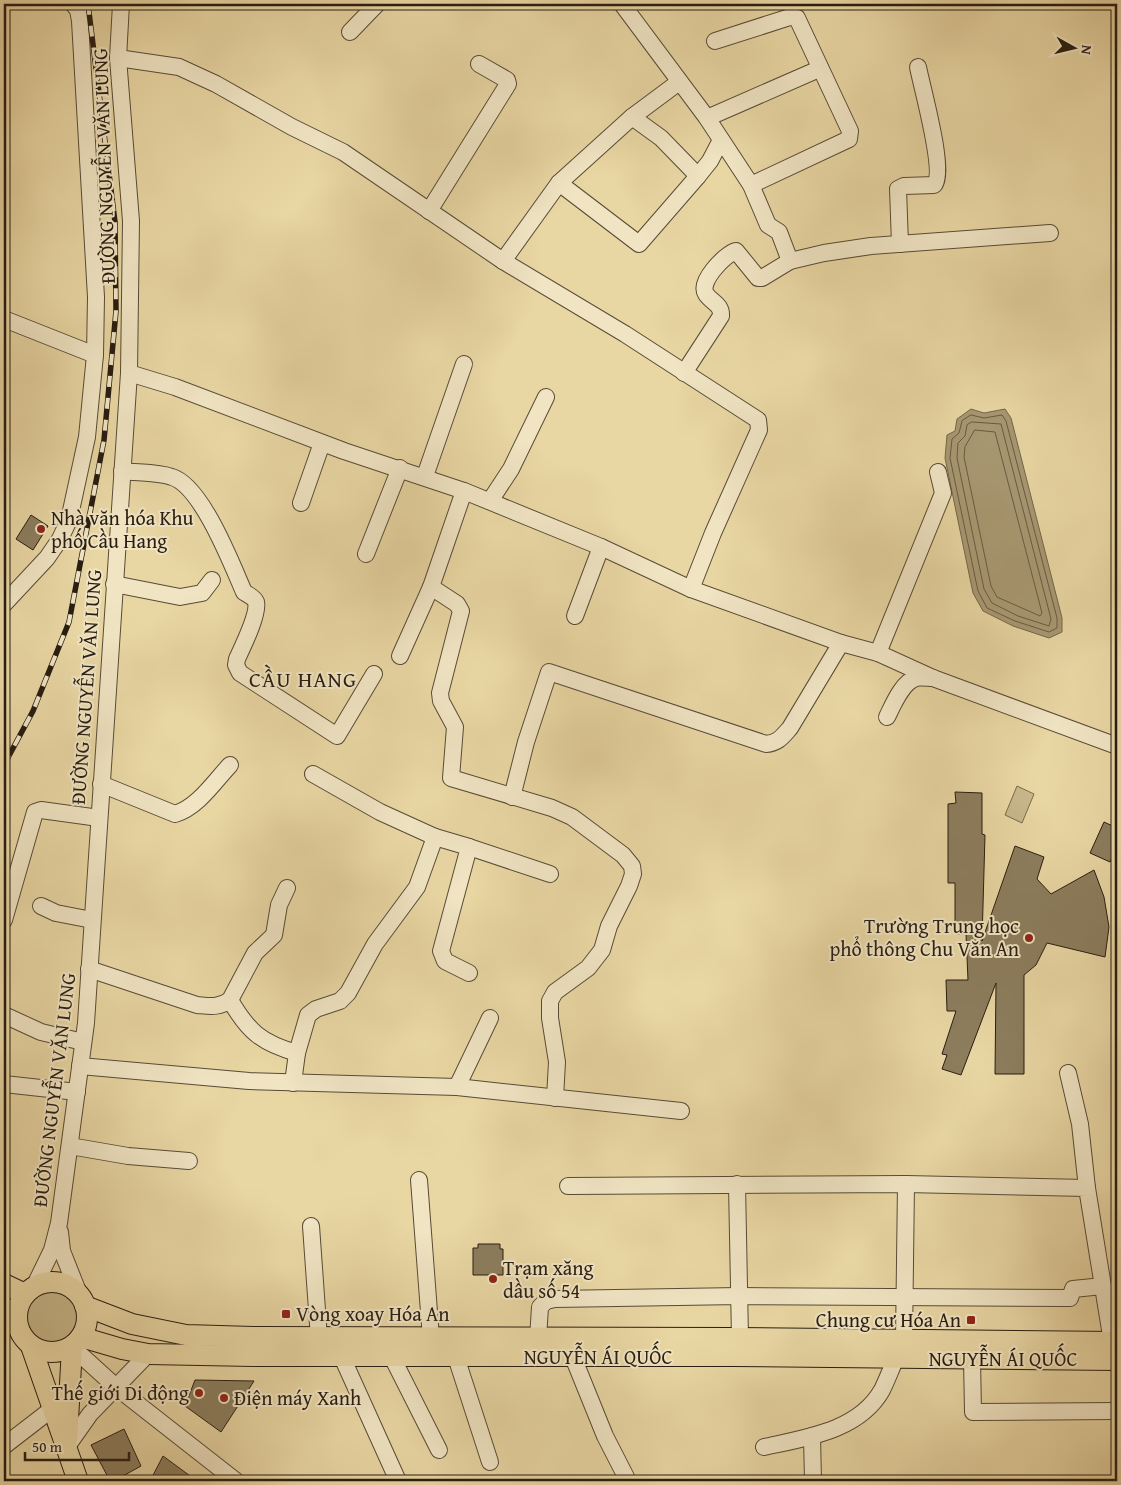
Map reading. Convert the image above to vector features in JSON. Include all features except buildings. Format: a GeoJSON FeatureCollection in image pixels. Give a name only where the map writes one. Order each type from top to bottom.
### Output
{"type":"FeatureCollection","features":[{"type":"Feature","properties":{"kind":"main road"},"geometry":{"type":"LineString","coordinates":[[66,1448],[77,1342],[87,1316],[82,1300],[69,1286],[58,1282],[45,1282],[30,1290],[17,1309],[18,1335],[52,1409],[66,1448],[78,1481]]}},
{"type":"Feature","properties":{"kind":"main road"},"geometry":{"type":"LineString","coordinates":[[4,1284],[30,1290]]}},
{"type":"Feature","properties":{"kind":"main road","name":"NGUYỄN ÁI QUỐC"},"geometry":{"type":"LineString","coordinates":[[82,1300],[132,1324],[186,1335],[431,1338],[574,1357],[972,1359],[1115,1348]]}},
{"type":"Feature","properties":{"kind":"main road"},"geometry":{"type":"LineString","coordinates":[[18,1335],[44,1352],[58,1352],[77,1342]]}},
{"type":"Feature","properties":{"kind":"main road","name":"NGUYỄN ÁI QUỐC"},"geometry":{"type":"LineString","coordinates":[[77,1342],[148,1354],[342,1357],[456,1357],[538,1338],[904,1340],[1115,1348]]}},
{"type":"Feature","properties":{"kind":"street"},"geometry":{"type":"LineString","coordinates":[[4,604],[48,558],[60,540],[69,520],[87,437],[95,355],[96,297],[80,21],[78,10],[72,4]]}},
{"type":"Feature","properties":{"kind":"street","name":"ĐƯỜNG NGUYỄN VĂN LUNG"},"geometry":{"type":"LineString","coordinates":[[30,1290],[52,1250],[60,1223],[83,1042],[89,969],[129,373],[131,220],[118,58],[121,4]]}},
{"type":"Feature","properties":{"kind":"street"},"geometry":{"type":"LineString","coordinates":[[350,32],[377,4]]}},
{"type":"Feature","properties":{"kind":"street"},"geometry":{"type":"LineString","coordinates":[[622,4],[707,118],[751,185],[768,225],[779,232],[790,261]]}},
{"type":"Feature","properties":{"kind":"street"},"geometry":{"type":"LineString","coordinates":[[715,41],[794,16],[798,20],[819,69],[849,128],[849,139],[751,185]]}},
{"type":"Feature","properties":{"kind":"street"},"geometry":{"type":"LineString","coordinates":[[118,58],[179,67],[216,84],[292,127],[343,152],[375,171],[429,211],[503,261],[625,334],[758,420],[760,426],[691,589]]}},
{"type":"Feature","properties":{"kind":"street"},"geometry":{"type":"LineString","coordinates":[[429,211],[508,84],[507,80],[479,64]]}},
{"type":"Feature","properties":{"kind":"street"},"geometry":{"type":"LineString","coordinates":[[900,244],[898,189],[904,186],[934,185],[939,178],[938,161],[918,67]]}},
{"type":"Feature","properties":{"kind":"street"},"geometry":{"type":"LineString","coordinates":[[707,118],[819,69]]}},
{"type":"Feature","properties":{"kind":"street"},"geometry":{"type":"LineString","coordinates":[[503,261],[559,183],[632,116],[679,82]]}},
{"type":"Feature","properties":{"kind":"street"},"geometry":{"type":"LineString","coordinates":[[632,116],[661,138],[698,176]]}},
{"type":"Feature","properties":{"kind":"street"},"geometry":{"type":"LineString","coordinates":[[559,183],[639,244],[698,176],[721,140]]}},
{"type":"Feature","properties":{"kind":"street"},"geometry":{"type":"LineString","coordinates":[[684,373],[721,316],[718,306],[706,294],[704,289],[707,280],[718,264],[730,252],[736,251],[758,278],[762,278],[790,261],[824,252],[871,246],[1050,233]]}},
{"type":"Feature","properties":{"kind":"street"},"geometry":{"type":"LineString","coordinates":[[4,319],[95,355]]}},
{"type":"Feature","properties":{"kind":"street"},"geometry":{"type":"LineString","coordinates":[[425,476],[464,364]]}},
{"type":"Feature","properties":{"kind":"street"},"geometry":{"type":"LineString","coordinates":[[129,373],[175,387],[322,443],[425,476],[601,548],[691,589],[841,643],[878,653],[933,678],[1117,746]]}},
{"type":"Feature","properties":{"kind":"street"},"geometry":{"type":"LineString","coordinates":[[490,501],[511,469],[546,397]]}},
{"type":"Feature","properties":{"kind":"street"},"geometry":{"type":"LineString","coordinates":[[301,503],[322,443]]}},
{"type":"Feature","properties":{"kind":"street"},"geometry":{"type":"LineString","coordinates":[[366,554],[400,468]]}},
{"type":"Feature","properties":{"kind":"street"},"geometry":{"type":"LineString","coordinates":[[122,471],[172,477],[183,483],[209,516],[244,592],[253,597],[256,603],[256,612],[237,659],[236,665],[240,673],[337,736],[374,674]]}},
{"type":"Feature","properties":{"kind":"street"},"geometry":{"type":"LineString","coordinates":[[878,653],[943,493],[938,472]]}},
{"type":"Feature","properties":{"kind":"street"},"geometry":{"type":"LineString","coordinates":[[400,656],[431,587],[464,491]]}},
{"type":"Feature","properties":{"kind":"street"},"geometry":{"type":"LineString","coordinates":[[575,616],[601,548]]}},
{"type":"Feature","properties":{"kind":"street"},"geometry":{"type":"LineString","coordinates":[[114,584],[180,597],[202,594],[212,580]]}},
{"type":"Feature","properties":{"kind":"street"},"geometry":{"type":"LineString","coordinates":[[431,587],[454,601],[461,611],[440,693],[441,701],[455,727],[452,778],[572,817],[623,855],[632,866],[629,886],[609,926],[602,950],[588,968],[555,992],[550,1001],[550,1018],[557,1062],[555,1098]]}},
{"type":"Feature","properties":{"kind":"street"},"geometry":{"type":"LineString","coordinates":[[512,797],[526,742],[549,672],[766,744],[774,744],[790,728],[841,643]]}},
{"type":"Feature","properties":{"kind":"street"},"geometry":{"type":"LineString","coordinates":[[887,718],[896,700],[910,682],[917,678],[933,678]]}},
{"type":"Feature","properties":{"kind":"street"},"geometry":{"type":"LineString","coordinates":[[101,784],[175,814],[185,811],[230,765]]}},
{"type":"Feature","properties":{"kind":"street"},"geometry":{"type":"LineString","coordinates":[[313,774],[380,812],[435,837],[550,874]]}},
{"type":"Feature","properties":{"kind":"street"},"geometry":{"type":"LineString","coordinates":[[4,920],[35,812],[42,810],[99,818]]}},
{"type":"Feature","properties":{"kind":"street"},"geometry":{"type":"LineString","coordinates":[[293,1083],[297,1053],[308,1015],[316,1009],[340,1001],[348,993],[375,944],[417,888],[435,837]]}},
{"type":"Feature","properties":{"kind":"street"},"geometry":{"type":"LineString","coordinates":[[469,847],[441,951],[445,961],[469,973]]}},
{"type":"Feature","properties":{"kind":"street"},"geometry":{"type":"LineString","coordinates":[[89,969],[197,1005],[215,1007],[230,1000],[256,953],[274,935],[279,905],[287,888]]}},
{"type":"Feature","properties":{"kind":"street"},"geometry":{"type":"LineString","coordinates":[[40,906],[56,913],[92,920]]}},
{"type":"Feature","properties":{"kind":"street"},"geometry":{"type":"LineString","coordinates":[[230,1000],[245,1025],[278,1048],[297,1053]]}},
{"type":"Feature","properties":{"kind":"street"},"geometry":{"type":"LineString","coordinates":[[4,1016],[41,1032],[83,1042]]}},
{"type":"Feature","properties":{"kind":"street"},"geometry":{"type":"LineString","coordinates":[[457,1087],[490,1018]]}},
{"type":"Feature","properties":{"kind":"street"},"geometry":{"type":"LineString","coordinates":[[80,1066],[293,1083],[457,1087],[681,1111]]}},
{"type":"Feature","properties":{"kind":"street"},"geometry":{"type":"LineString","coordinates":[[1068,1073],[1080,1124],[1087,1188],[1115,1348]]}},
{"type":"Feature","properties":{"kind":"street"},"geometry":{"type":"LineString","coordinates":[[4,1084],[77,1092]]}},
{"type":"Feature","properties":{"kind":"street"},"geometry":{"type":"LineString","coordinates":[[70,1146],[128,1156],[189,1161]]}},
{"type":"Feature","properties":{"kind":"street"},"geometry":{"type":"LineString","coordinates":[[419,1180],[431,1338]]}},
{"type":"Feature","properties":{"kind":"street"},"geometry":{"type":"LineString","coordinates":[[737,1184],[740,1338]]}},
{"type":"Feature","properties":{"kind":"street"},"geometry":{"type":"LineString","coordinates":[[568,1186],[906,1184],[1087,1188]]}},
{"type":"Feature","properties":{"kind":"street"},"geometry":{"type":"LineString","coordinates":[[904,1340],[906,1184]]}},
{"type":"Feature","properties":{"kind":"street","name":"ĐƯỜNG NGUYỄN VĂN LUNG"},"geometry":{"type":"LineString","coordinates":[[60,1223],[62,1251],[82,1300]]}},
{"type":"Feature","properties":{"kind":"street"},"geometry":{"type":"LineString","coordinates":[[311,1226],[319,1338]]}},
{"type":"Feature","properties":{"kind":"street"},"geometry":{"type":"LineString","coordinates":[[538,1338],[540,1307],[550,1300],[740,1296],[1070,1298],[1073,1288],[1103,1286]]}},
{"type":"Feature","properties":{"kind":"street"},"geometry":{"type":"LineString","coordinates":[[77,1342],[116,1387],[236,1481]]}},
{"type":"Feature","properties":{"kind":"street"},"geometry":{"type":"LineString","coordinates":[[66,1448],[86,1419],[148,1354]]}},
{"type":"Feature","properties":{"kind":"street"},"geometry":{"type":"LineString","coordinates":[[342,1357],[398,1481]]}},
{"type":"Feature","properties":{"kind":"street"},"geometry":{"type":"LineString","coordinates":[[392,1357],[438,1450]]}},
{"type":"Feature","properties":{"kind":"street"},"geometry":{"type":"LineString","coordinates":[[456,1357],[490,1462]]}},
{"type":"Feature","properties":{"kind":"street"},"geometry":{"type":"LineString","coordinates":[[574,1357],[605,1436],[626,1477]]}},
{"type":"Feature","properties":{"kind":"street"},"geometry":{"type":"LineString","coordinates":[[764,1447],[812,1436],[846,1423],[871,1404],[881,1390],[896,1358]]}},
{"type":"Feature","properties":{"kind":"street"},"geometry":{"type":"LineString","coordinates":[[972,1359],[973,1412],[1117,1411]]}},
{"type":"Feature","properties":{"kind":"street"},"geometry":{"type":"LineString","coordinates":[[4,1446],[52,1409]]}},
{"type":"Feature","properties":{"kind":"street"},"geometry":{"type":"LineString","coordinates":[[812,1436],[813,1481]]}},
{"type":"Feature","properties":{"kind":"shaded area"},"geometry":{"type":"Polygon","coordinates":[[[1017,786],[1034,794],[1022,823],[1005,815],[1017,786]]]}},
{"type":"Feature","properties":{"kind":"shaded area"},"geometry":{"type":"Polygon","coordinates":[[[47,1291],[57,1291],[67,1295],[75,1303],[79,1318],[75,1333],[67,1341],[57,1345],[47,1345],[37,1341],[29,1333],[25,1323],[25,1313],[29,1303],[37,1295],[47,1291]]]}},
{"type":"Feature","properties":{"kind":"water"},"geometry":{"type":"Polygon","coordinates":[[[971,409],[984,413],[1005,409],[1011,418],[1062,618],[1062,632],[1049,638],[1013,626],[983,611],[973,593],[945,458],[947,435],[955,431],[957,419],[971,409]]]}},
{"type":"Feature","properties":{"kind":"railway"},"geometry":{"type":"LineString","coordinates":[[4,765],[33,711],[69,622],[104,440],[116,311],[115,222],[88,4]]}},
{"type":"Feature","properties":{"kind":"place","name":"Nhà văn hóa Khu phố Cầu Hang"},"geometry":{"type":"Point","coordinates":[41,529]}},
{"type":"Feature","properties":{"kind":"place","name":"Trường Trung học phổ thông Chu Văn An"},"geometry":{"type":"Point","coordinates":[1029,938]}},
{"type":"Feature","properties":{"kind":"place","name":"Trạm xăng dầu số 54"},"geometry":{"type":"Point","coordinates":[493,1279]}},
{"type":"Feature","properties":{"kind":"place","name":"Vòng xoay Hóa An"},"geometry":{"type":"Point","coordinates":[286,1314]}},
{"type":"Feature","properties":{"kind":"place","name":"Chung cư Hóa An"},"geometry":{"type":"Point","coordinates":[971,1320]}},
{"type":"Feature","properties":{"kind":"place","name":"Thế giới Di động"},"geometry":{"type":"Point","coordinates":[199,1393]}},
{"type":"Feature","properties":{"kind":"place","name":"Điện máy Xanh"},"geometry":{"type":"Point","coordinates":[224,1398]}},
{"type":"Feature","properties":{"kind":"district","name":"CẦU HANG"},"geometry":{"type":"Point","coordinates":[303,679]}}]}
